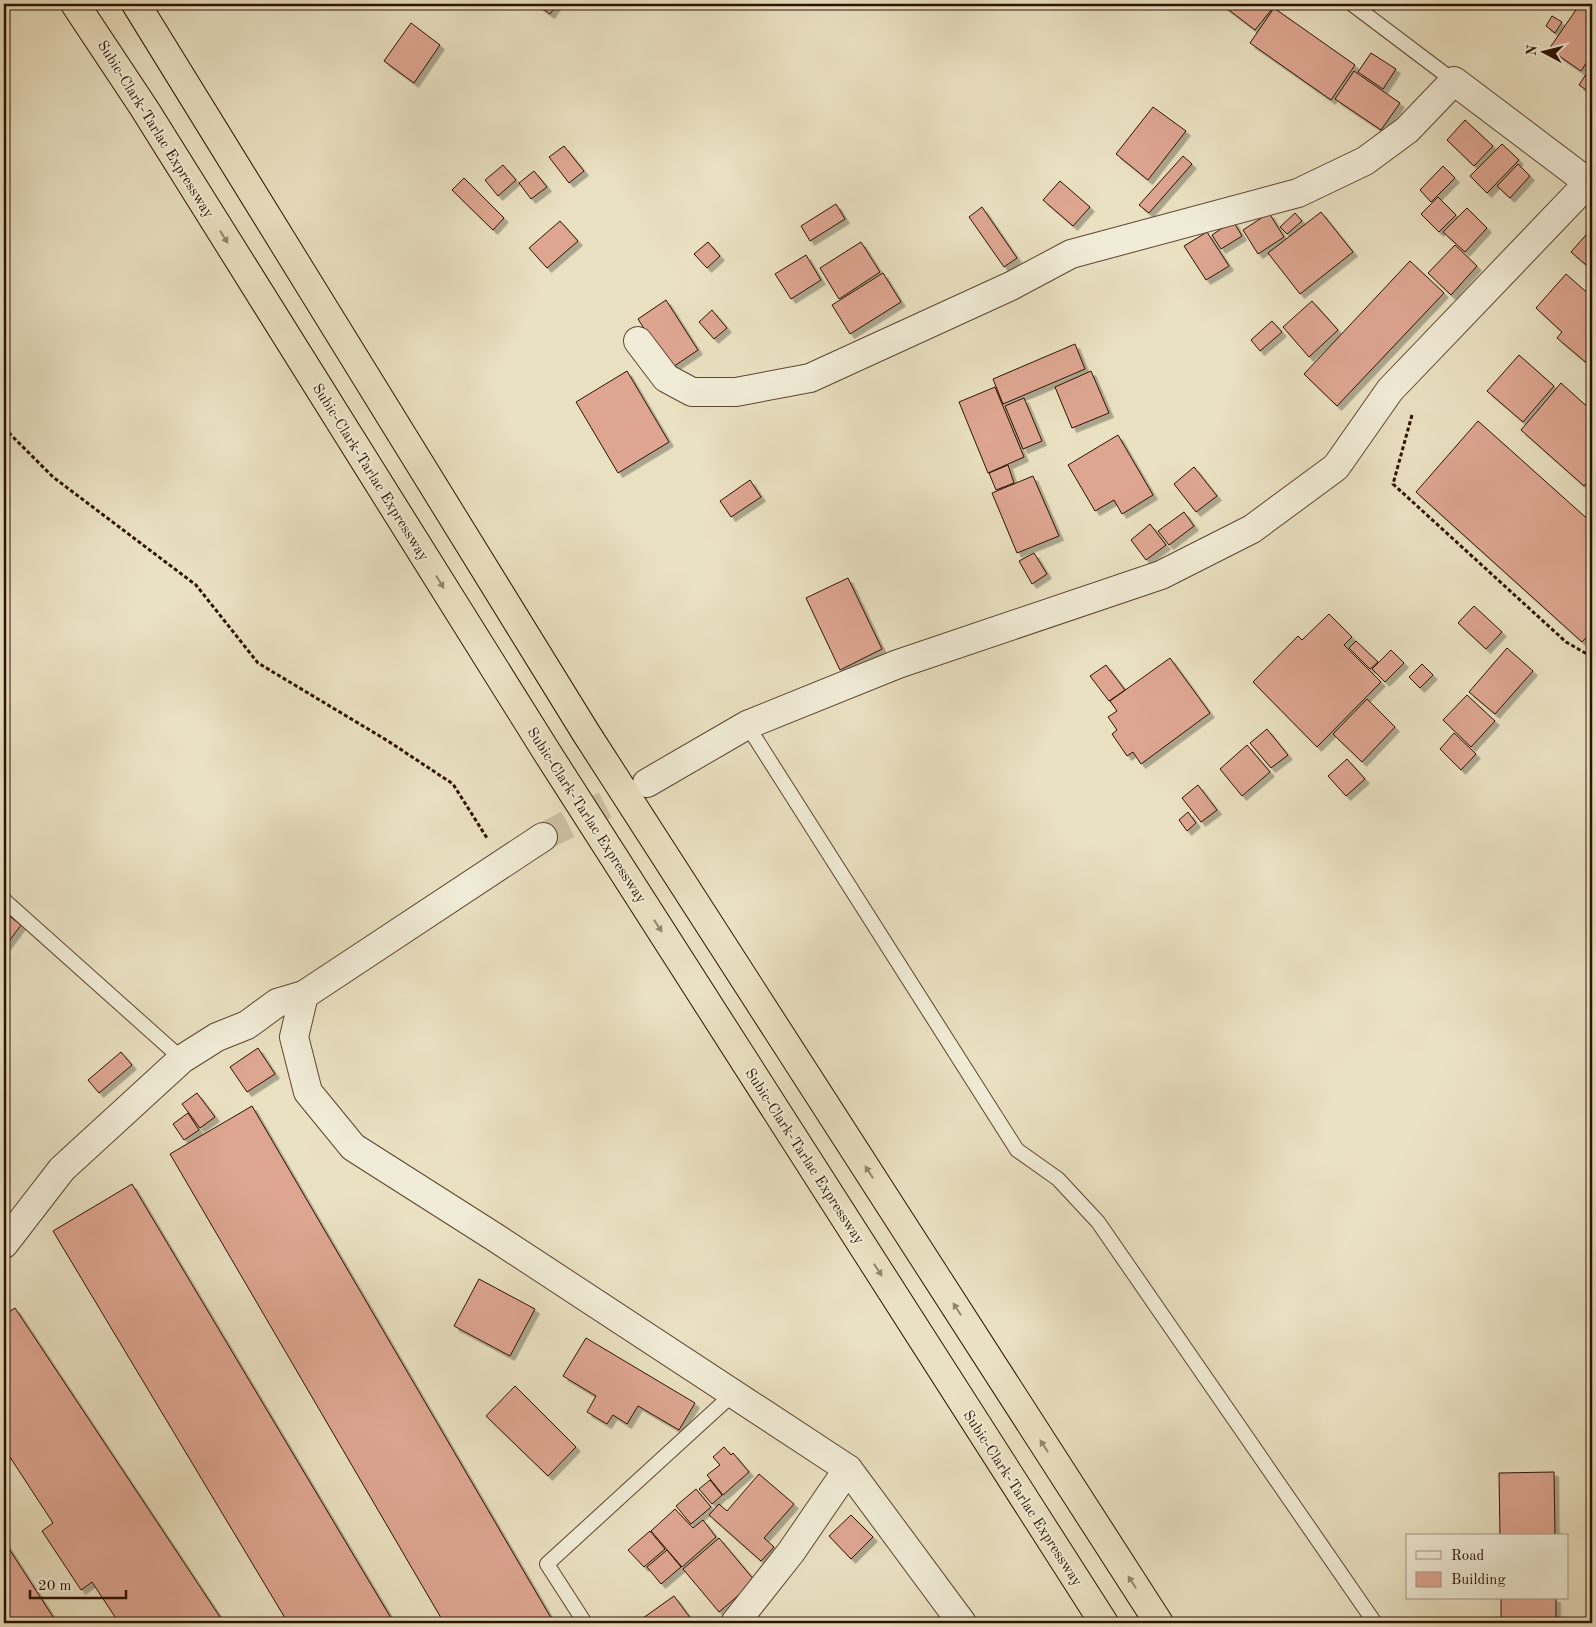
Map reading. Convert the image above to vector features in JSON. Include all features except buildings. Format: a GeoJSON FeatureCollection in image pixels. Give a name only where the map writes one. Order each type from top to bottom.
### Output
{"type":"FeatureCollection","features":[{"type":"Feature","properties":{"kind":"highway","name":"Subic-Clark-Tarlac Expressway"},"geometry":{"type":"LineString","coordinates":[[76,4],[144,108],[548,754],[1104,1623]]}},
{"type":"Feature","properties":{"kind":"highway"},"geometry":{"type":"LineString","coordinates":[[136,4],[586,733],[1159,1623]]}},
{"type":"Feature","properties":{"kind":"street"},"geometry":{"type":"LineString","coordinates":[[638,341],[666,378],[692,392],[736,392],[810,378],[1011,286],[1071,254],[1298,193],[1365,161],[1408,130],[1454,81],[1591,181],[1390,390],[1336,467],[1252,528],[1161,575],[898,664],[748,725],[647,783]]}},
{"type":"Feature","properties":{"kind":"street"},"geometry":{"type":"LineString","coordinates":[[4,1244],[62,1169],[182,1059],[218,1037],[247,1025],[276,1003],[304,994],[543,837]]}},
{"type":"Feature","properties":{"kind":"street"},"geometry":{"type":"LineString","coordinates":[[304,994],[294,1037],[308,1092],[354,1148],[848,1469],[962,1623]]}},
{"type":"Feature","properties":{"kind":"street"},"geometry":{"type":"LineString","coordinates":[[735,1623],[791,1552],[848,1469]]}},
{"type":"Feature","properties":{"kind":"lane"},"geometry":{"type":"LineString","coordinates":[[1352,4],[1454,81]]}},
{"type":"Feature","properties":{"kind":"lane"},"geometry":{"type":"LineString","coordinates":[[748,725],[1017,1150],[1058,1178],[1098,1222],[1375,1623]]}},
{"type":"Feature","properties":{"kind":"lane"},"geometry":{"type":"LineString","coordinates":[[4,900],[182,1059]]}},
{"type":"Feature","properties":{"kind":"lane"},"geometry":{"type":"LineString","coordinates":[[585,1623],[547,1564],[734,1394]]}},
{"type":"Feature","properties":{"kind":"path"},"geometry":{"type":"LineString","coordinates":[[1390,390],[1413,409],[1393,484],[1566,642],[1592,657]]}},
{"type":"Feature","properties":{"kind":"path"},"geometry":{"type":"LineString","coordinates":[[4,428],[53,477],[196,585],[258,663],[388,741],[453,784],[503,863]]}},
{"type":"Feature","properties":{"kind":"tunnel"},"geometry":{"type":"LineString","coordinates":[[543,837],[646,784]]}}]}
